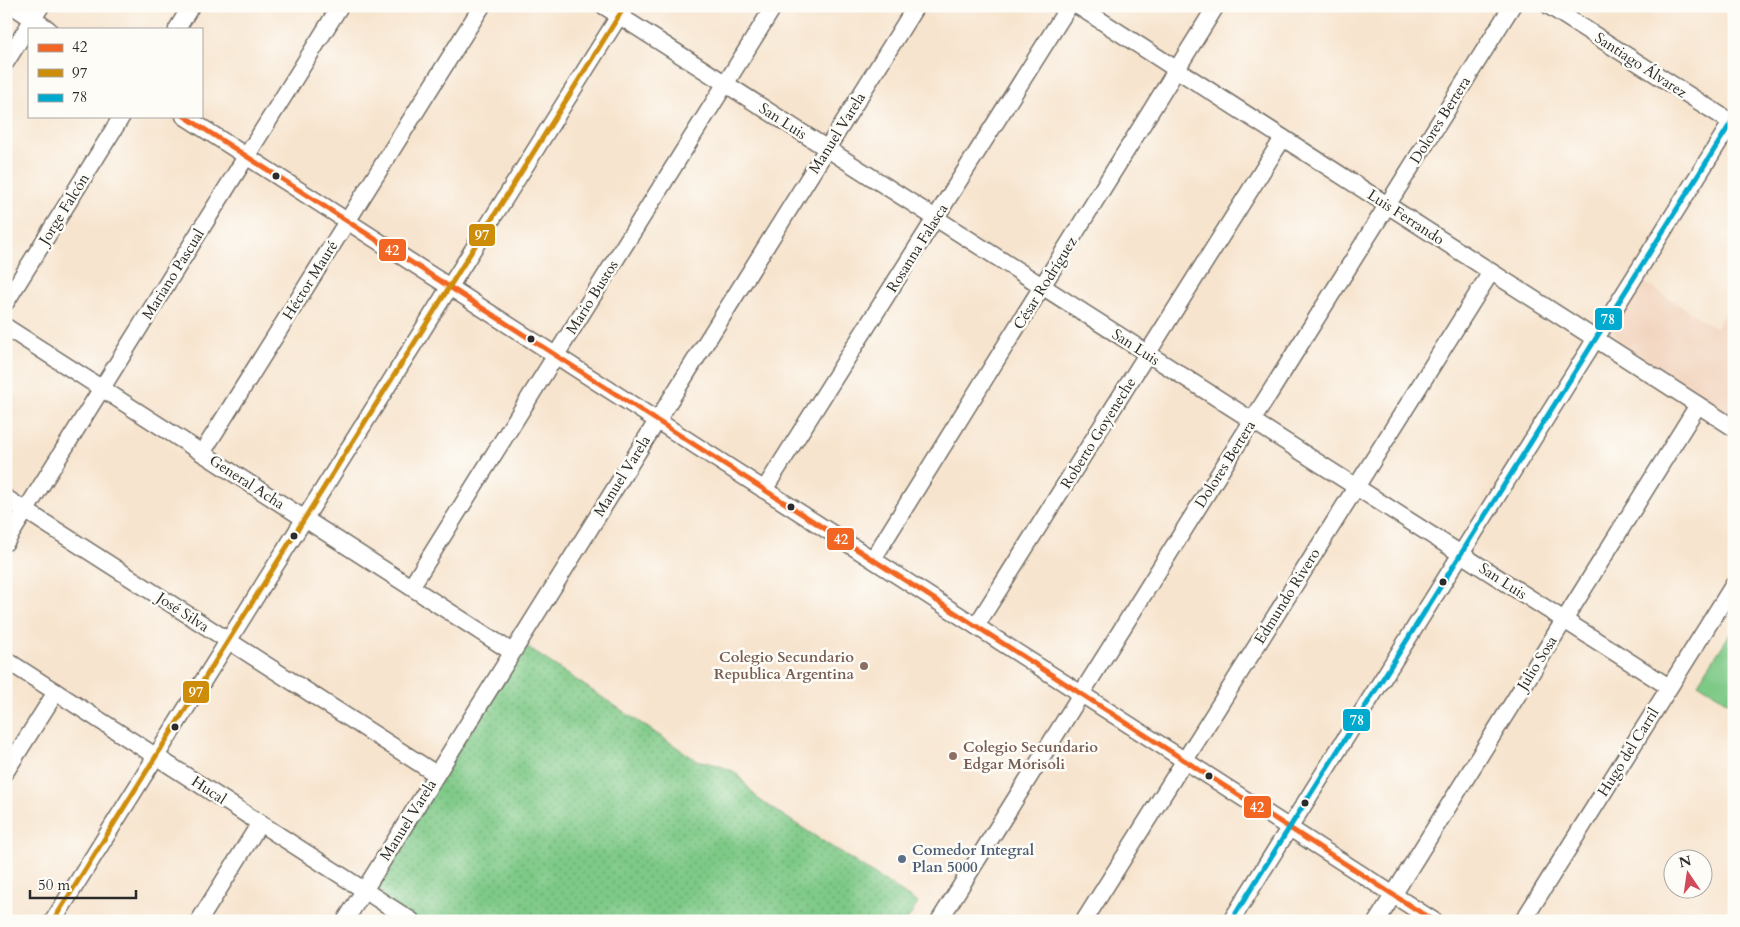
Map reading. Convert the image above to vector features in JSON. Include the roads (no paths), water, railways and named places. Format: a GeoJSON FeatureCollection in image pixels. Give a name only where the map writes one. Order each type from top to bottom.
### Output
{"type":"FeatureCollection","features":[{"type":"Feature","properties":{"kind":"street"},"geometry":{"type":"LineString","coordinates":[[13,6],[37,13],[47,28]]}},
{"type":"Feature","properties":{"kind":"street"},"geometry":{"type":"LineString","coordinates":[[178,28],[191,6]]}},
{"type":"Feature","properties":{"kind":"street","name":"Mariano Pascual"},"geometry":{"type":"LineString","coordinates":[[6,542],[340,6]]}},
{"type":"Feature","properties":{"kind":"street","name":"Héctor Mauré"},"geometry":{"type":"LineString","coordinates":[[202,453],[482,6]]}},
{"type":"Feature","properties":{"kind":"street","name":"San Luis"},"geometry":{"type":"LineString","coordinates":[[604,6],[622,11],[725,84],[1669,687]]}},
{"type":"Feature","properties":{"kind":"street","name":"Mario Bustos"},"geometry":{"type":"LineString","coordinates":[[411,587],[774,6]]}},
{"type":"Feature","properties":{"kind":"street","name":"Manuel Varela"},"geometry":{"type":"LineString","coordinates":[[345,921],[916,6]]}},
{"type":"Feature","properties":{"kind":"street","name":"Rosanna Falasca"},"geometry":{"type":"LineString","coordinates":[[764,490],[1069,6]]}},
{"type":"Feature","properties":{"kind":"street","name":"Luis Ferrando"},"geometry":{"type":"LineString","coordinates":[[1078,6],[1734,428]]}},
{"type":"Feature","properties":{"kind":"street","name":"César Rodríguez"},"geometry":{"type":"LineString","coordinates":[[873,560],[1216,6]]}},
{"type":"Feature","properties":{"kind":"street","name":"Dolores Bertera"},"geometry":{"type":"LineString","coordinates":[[939,921],[1512,6]]}},
{"type":"Feature","properties":{"kind":"street","name":"Santiago Álvarez"},"geometry":{"type":"LineString","coordinates":[[1549,6],[1733,121]]}},
{"type":"Feature","properties":{"kind":"street"},"geometry":{"type":"LineString","coordinates":[[53,921],[622,11]]}},
{"type":"Feature","properties":{"kind":"street"},"geometry":{"type":"LineString","coordinates":[[6,62],[37,13]]}},
{"type":"Feature","properties":{"kind":"street","name":"Jorge Falcón"},"geometry":{"type":"LineString","coordinates":[[6,302],[121,118]]}},
{"type":"Feature","properties":{"kind":"street"},"geometry":{"type":"LineString","coordinates":[[187,118],[1434,921]]}},
{"type":"Feature","properties":{"kind":"street"},"geometry":{"type":"LineString","coordinates":[[1231,921],[1733,121]]}},
{"type":"Feature","properties":{"kind":"street","name":"Roberto Goyeneche"},"geometry":{"type":"LineString","coordinates":[[976,626],[1283,138]]}},
{"type":"Feature","properties":{"kind":"street","name":"Edmundo Rivero"},"geometry":{"type":"LineString","coordinates":[[1084,921],[1491,272]]}},
{"type":"Feature","properties":{"kind":"street","name":"General Acha"},"geometry":{"type":"LineString","coordinates":[[6,327],[512,652]]}},
{"type":"Feature","properties":{"kind":"street","name":"Julio Sosa"},"geometry":{"type":"LineString","coordinates":[[1377,921],[1698,405]]}},
{"type":"Feature","properties":{"kind":"street","name":"José Silva"},"geometry":{"type":"LineString","coordinates":[[6,498],[436,774]]}},
{"type":"Feature","properties":{"kind":"street","name":"Hugo del Carril"},"geometry":{"type":"LineString","coordinates":[[1523,921],[1734,584]]}},
{"type":"Feature","properties":{"kind":"street","name":"Hucal"},"geometry":{"type":"LineString","coordinates":[[6,660],[412,921]]}},
{"type":"Feature","properties":{"kind":"street"},"geometry":{"type":"LineString","coordinates":[[6,771],[56,692]]}},
{"type":"Feature","properties":{"kind":"street"},"geometry":{"type":"LineString","coordinates":[[199,921],[260,823]]}},
{"type":"Feature","properties":{"kind":"place","name":"Colegio Secundario Republica Argentina"},"geometry":{"type":"Point","coordinates":[864,666]}},
{"type":"Feature","properties":{"kind":"place","name":"Colegio Secundario Edgar Morisoli"},"geometry":{"type":"Point","coordinates":[953,756]}},
{"type":"Feature","properties":{"kind":"place","name":"Comedor Integral Plan 5000"},"geometry":{"type":"Point","coordinates":[902,859]}}]}
